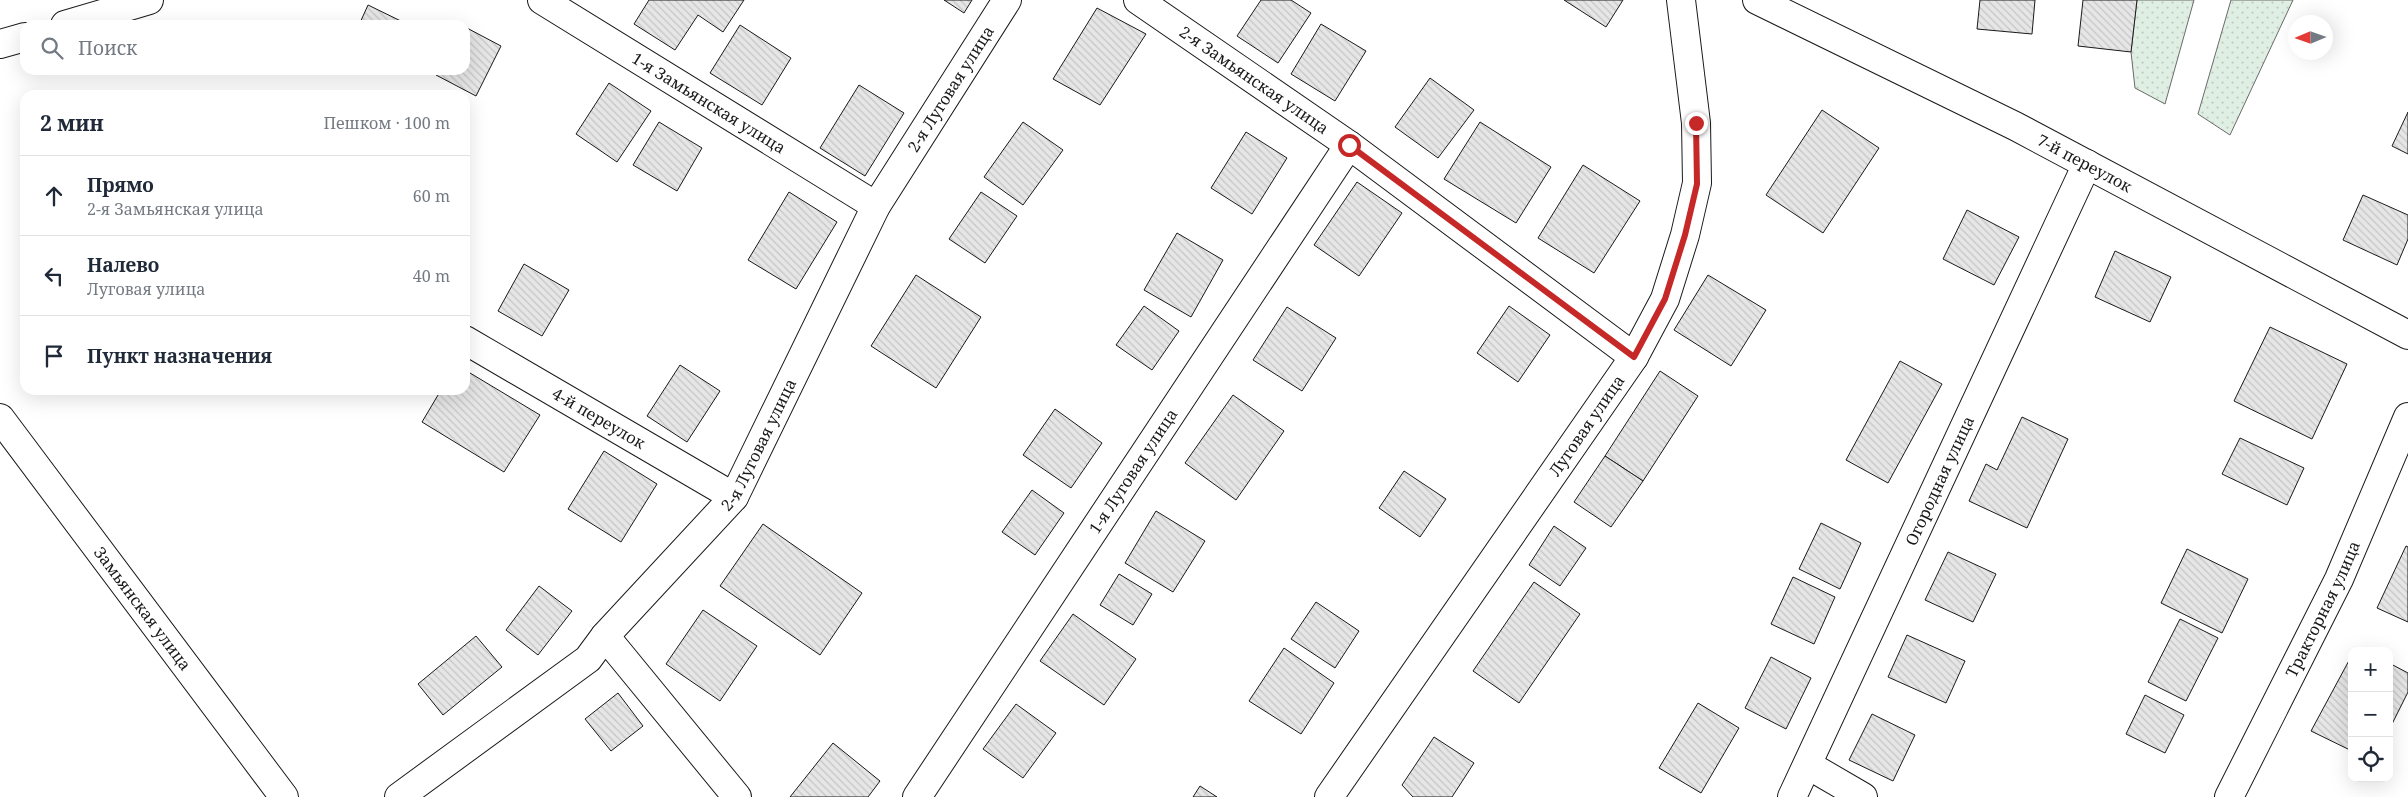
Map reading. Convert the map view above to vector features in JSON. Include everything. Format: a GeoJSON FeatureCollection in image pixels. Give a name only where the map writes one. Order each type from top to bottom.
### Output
{"type":"FeatureCollection","features":[{"type":"Feature","properties":{"kind":"street"},"geometry":{"type":"LineString","coordinates":[[82,20],[149,0]]}},
{"type":"Feature","properties":{"kind":"street","name":"1-я Замьянская улица"},"geometry":{"type":"LineString","coordinates":[[542,0],[876,206]]}},
{"type":"Feature","properties":{"kind":"street","name":"2-я Луговая улица"},"geometry":{"type":"LineString","coordinates":[[399,797],[588,659],[606,636],[734,497],[876,206],[1007,0]]}},
{"type":"Feature","properties":{"kind":"street","name":"2-я Замьянская улица"},"geometry":{"type":"LineString","coordinates":[[1138,0],[1349,145],[1634,357]]}},
{"type":"Feature","properties":{"kind":"street","name":"Луговая улица"},"geometry":{"type":"LineString","coordinates":[[1329,797],[1634,357],[1665,299],[1685,235],[1697,184],[1696,123],[1681,0]]}},
{"type":"Feature","properties":{"kind":"street","name":"7-й переулок"},"geometry":{"type":"LineString","coordinates":[[1757,0],[2015,126],[2408,336]]}},
{"type":"Feature","properties":{"kind":"street"},"geometry":{"type":"LineString","coordinates":[[0,44],[20,38]]}},
{"type":"Feature","properties":{"kind":"street","name":"1-я Луговая улица"},"geometry":{"type":"LineString","coordinates":[[917,797],[1349,145]]}},
{"type":"Feature","properties":{"kind":"street","name":"Огородная улица"},"geometry":{"type":"LineString","coordinates":[[1792,797],[2087,164]]}},
{"type":"Feature","properties":{"kind":"street","name":"4-й переулок"},"geometry":{"type":"LineString","coordinates":[[470,343],[734,497]]}},
{"type":"Feature","properties":{"kind":"street","name":"Тракторная улица"},"geometry":{"type":"LineString","coordinates":[[2229,797],[2339,579],[2408,417]]}},
{"type":"Feature","properties":{"kind":"street","name":"Замьянская улица"},"geometry":{"type":"LineString","coordinates":[[0,418],[284,797]]}},
{"type":"Feature","properties":{"kind":"street"},"geometry":{"type":"LineString","coordinates":[[606,636],[737,797]]}},
{"type":"Feature","properties":{"kind":"street"},"geometry":{"type":"LineString","coordinates":[[1808,765],[1863,797]]}},
{"type":"Feature","properties":{"kind":"green space"},"geometry":{"type":"Polygon","coordinates":[[[2137,0],[2194,0],[2165,104],[2135,88],[2131,52],[2137,0]]]}},
{"type":"Feature","properties":{"kind":"green space"},"geometry":{"type":"Polygon","coordinates":[[[2231,0],[2293,0],[2230,135],[2198,114],[2231,0]]]}},
{"type":"Feature","properties":{"kind":"building"},"geometry":{"type":"Polygon","coordinates":[[[649,0],[744,0],[723,32],[698,15],[675,50],[634,24],[649,0]]]}},
{"type":"Feature","properties":{"kind":"building"},"geometry":{"type":"Polygon","coordinates":[[[944,0],[972,0],[964,13],[944,0]]]}},
{"type":"Feature","properties":{"kind":"building"},"geometry":{"type":"Polygon","coordinates":[[[1261,0],[1291,0],[1311,13],[1278,63],[1237,36],[1261,0]]]}},
{"type":"Feature","properties":{"kind":"building"},"geometry":{"type":"Polygon","coordinates":[[[1564,0],[1623,0],[1606,27],[1564,0]]]}},
{"type":"Feature","properties":{"kind":"building"},"geometry":{"type":"Polygon","coordinates":[[[1980,0],[2035,0],[2032,34],[1977,29],[1980,0]]]}},
{"type":"Feature","properties":{"kind":"building"},"geometry":{"type":"Polygon","coordinates":[[[2083,0],[2137,0],[2131,52],[2078,46],[2083,0]]]}},
{"type":"Feature","properties":{"kind":"building"},"geometry":{"type":"Polygon","coordinates":[[[368,5],[399,20],[361,20],[368,5]]]}},
{"type":"Feature","properties":{"kind":"building"},"geometry":{"type":"Polygon","coordinates":[[[1097,8],[1146,34],[1100,105],[1053,79],[1097,8]]]}},
{"type":"Feature","properties":{"kind":"building"},"geometry":{"type":"Polygon","coordinates":[[[1321,24],[1366,51],[1335,101],[1291,74],[1321,24]]]}},
{"type":"Feature","properties":{"kind":"building"},"geometry":{"type":"Polygon","coordinates":[[[740,25],[791,58],[762,105],[710,73],[740,25]]]}},
{"type":"Feature","properties":{"kind":"building"},"geometry":{"type":"Polygon","coordinates":[[[470,30],[501,46],[476,96],[470,93],[470,90],[465,90],[436,75],[470,75],[470,30]]]}},
{"type":"Feature","properties":{"kind":"building"},"geometry":{"type":"Polygon","coordinates":[[[1430,78],[1474,110],[1438,158],[1395,127],[1430,78]]]}},
{"type":"Feature","properties":{"kind":"building"},"geometry":{"type":"Polygon","coordinates":[[[609,83],[651,111],[617,162],[576,134],[609,83]]]}},
{"type":"Feature","properties":{"kind":"building"},"geometry":{"type":"Polygon","coordinates":[[[859,85],[904,113],[865,176],[820,148],[859,85]]]}},
{"type":"Feature","properties":{"kind":"building"},"geometry":{"type":"Polygon","coordinates":[[[1822,110],[1879,148],[1823,233],[1766,195],[1822,110]]]}},
{"type":"Feature","properties":{"kind":"building"},"geometry":{"type":"Polygon","coordinates":[[[2408,112],[2408,154],[2392,146],[2408,112]]]}},
{"type":"Feature","properties":{"kind":"building"},"geometry":{"type":"Polygon","coordinates":[[[659,122],[702,148],[677,191],[633,165],[659,122]]]}},
{"type":"Feature","properties":{"kind":"building"},"geometry":{"type":"Polygon","coordinates":[[[1023,122],[1063,150],[1023,205],[984,177],[1023,122]]]}},
{"type":"Feature","properties":{"kind":"building"},"geometry":{"type":"Polygon","coordinates":[[[1480,122],[1551,167],[1516,223],[1444,179],[1480,122]]]}},
{"type":"Feature","properties":{"kind":"building"},"geometry":{"type":"Polygon","coordinates":[[[1246,132],[1287,158],[1252,214],[1211,188],[1246,132]]]}},
{"type":"Feature","properties":{"kind":"building"},"geometry":{"type":"Polygon","coordinates":[[[1583,165],[1640,201],[1594,273],[1538,238],[1583,165]]]}},
{"type":"Feature","properties":{"kind":"building"},"geometry":{"type":"Polygon","coordinates":[[[1357,182],[1402,213],[1359,276],[1314,245],[1357,182]]]}},
{"type":"Feature","properties":{"kind":"building"},"geometry":{"type":"Polygon","coordinates":[[[789,192],[837,222],[796,289],[748,260],[789,192]]]}},
{"type":"Feature","properties":{"kind":"building"},"geometry":{"type":"Polygon","coordinates":[[[981,192],[1017,216],[985,263],[949,239],[981,192]]]}},
{"type":"Feature","properties":{"kind":"building"},"geometry":{"type":"Polygon","coordinates":[[[2363,195],[2408,215],[2408,239],[2397,265],[2343,240],[2363,195]]]}},
{"type":"Feature","properties":{"kind":"building"},"geometry":{"type":"Polygon","coordinates":[[[1967,210],[2019,237],[1994,285],[1943,259],[1967,210]]]}},
{"type":"Feature","properties":{"kind":"building"},"geometry":{"type":"Polygon","coordinates":[[[1177,233],[1223,260],[1191,317],[1144,290],[1177,233]]]}},
{"type":"Feature","properties":{"kind":"building"},"geometry":{"type":"Polygon","coordinates":[[[2115,251],[2171,277],[2150,322],[2095,297],[2115,251]]]}},
{"type":"Feature","properties":{"kind":"building"},"geometry":{"type":"Polygon","coordinates":[[[524,264],[569,290],[542,336],[498,311],[524,264]]]}},
{"type":"Feature","properties":{"kind":"building"},"geometry":{"type":"Polygon","coordinates":[[[916,275],[981,317],[936,388],[871,346],[916,275]]]}},
{"type":"Feature","properties":{"kind":"building"},"geometry":{"type":"Polygon","coordinates":[[[1708,275],[1766,310],[1731,366],[1674,330],[1708,275]]]}},
{"type":"Feature","properties":{"kind":"building"},"geometry":{"type":"Polygon","coordinates":[[[1144,306],[1179,331],[1152,370],[1116,345],[1144,306]]]}},
{"type":"Feature","properties":{"kind":"building"},"geometry":{"type":"Polygon","coordinates":[[[1509,306],[1550,335],[1518,382],[1477,353],[1509,306]]]}},
{"type":"Feature","properties":{"kind":"building"},"geometry":{"type":"Polygon","coordinates":[[[1287,307],[1336,338],[1302,391],[1253,360],[1287,307]]]}},
{"type":"Feature","properties":{"kind":"building"},"geometry":{"type":"Polygon","coordinates":[[[2270,327],[2347,364],[2312,439],[2234,401],[2270,327]]]}},
{"type":"Feature","properties":{"kind":"building"},"geometry":{"type":"Polygon","coordinates":[[[1900,361],[1942,384],[1888,483],[1846,460],[1900,361]]]}},
{"type":"Feature","properties":{"kind":"building"},"geometry":{"type":"Polygon","coordinates":[[[680,365],[720,391],[687,442],[647,416],[680,365]]]}},
{"type":"Feature","properties":{"kind":"building"},"geometry":{"type":"Polygon","coordinates":[[[1660,371],[1698,396],[1643,481],[1605,456],[1660,371]]]}},
{"type":"Feature","properties":{"kind":"building"},"geometry":{"type":"Polygon","coordinates":[[[470,373],[540,415],[504,472],[422,422],[438,395],[470,395],[470,373]]]}},
{"type":"Feature","properties":{"kind":"building"},"geometry":{"type":"Polygon","coordinates":[[[1233,395],[1284,431],[1236,500],[1185,463],[1233,395]]]}},
{"type":"Feature","properties":{"kind":"building"},"geometry":{"type":"Polygon","coordinates":[[[1055,409],[1102,443],[1071,488],[1023,455],[1055,409]]]}},
{"type":"Feature","properties":{"kind":"building"},"geometry":{"type":"Polygon","coordinates":[[[2022,417],[2068,439],[2027,528],[1969,501],[1986,464],[1997,470],[2022,417]]]}},
{"type":"Feature","properties":{"kind":"building"},"geometry":{"type":"Polygon","coordinates":[[[2240,438],[2304,468],[2287,505],[2222,474],[2240,438]]]}},
{"type":"Feature","properties":{"kind":"building"},"geometry":{"type":"Polygon","coordinates":[[[604,451],[657,484],[621,542],[568,509],[604,451]]]}},
{"type":"Feature","properties":{"kind":"building"},"geometry":{"type":"Polygon","coordinates":[[[1605,456],[1643,481],[1611,527],[1574,502],[1605,456]]]}},
{"type":"Feature","properties":{"kind":"building"},"geometry":{"type":"Polygon","coordinates":[[[1404,471],[1446,499],[1420,537],[1379,508],[1404,471]]]}},
{"type":"Feature","properties":{"kind":"building"},"geometry":{"type":"Polygon","coordinates":[[[1032,490],[1064,513],[1035,555],[1002,532],[1032,490]]]}},
{"type":"Feature","properties":{"kind":"building"},"geometry":{"type":"Polygon","coordinates":[[[1156,511],[1205,541],[1173,592],[1125,563],[1156,511]]]}},
{"type":"Feature","properties":{"kind":"building"},"geometry":{"type":"Polygon","coordinates":[[[1821,523],[1861,543],[1840,589],[1799,569],[1821,523]]]}},
{"type":"Feature","properties":{"kind":"building"},"geometry":{"type":"Polygon","coordinates":[[[763,524],[862,593],[820,655],[720,586],[763,524]]]}},
{"type":"Feature","properties":{"kind":"building"},"geometry":{"type":"Polygon","coordinates":[[[1554,526],[1586,548],[1560,586],[1529,565],[1554,526]]]}},
{"type":"Feature","properties":{"kind":"building"},"geometry":{"type":"Polygon","coordinates":[[[2406,546],[2408,547],[2408,622],[2377,608],[2406,546]]]}},
{"type":"Feature","properties":{"kind":"building"},"geometry":{"type":"Polygon","coordinates":[[[2187,549],[2248,579],[2222,633],[2161,603],[2187,549]]]}},
{"type":"Feature","properties":{"kind":"building"},"geometry":{"type":"Polygon","coordinates":[[[1948,552],[1996,574],[1973,622],[1925,600],[1948,552]]]}},
{"type":"Feature","properties":{"kind":"building"},"geometry":{"type":"Polygon","coordinates":[[[1119,574],[1152,594],[1133,625],[1100,605],[1119,574]]]}},
{"type":"Feature","properties":{"kind":"building"},"geometry":{"type":"Polygon","coordinates":[[[1793,577],[1835,597],[1814,644],[1771,624],[1793,577]]]}},
{"type":"Feature","properties":{"kind":"building"},"geometry":{"type":"Polygon","coordinates":[[[1534,582],[1580,614],[1519,703],[1473,671],[1534,582]]]}},
{"type":"Feature","properties":{"kind":"building"},"geometry":{"type":"Polygon","coordinates":[[[539,586],[572,611],[538,655],[506,630],[539,586]]]}},
{"type":"Feature","properties":{"kind":"building"},"geometry":{"type":"Polygon","coordinates":[[[1316,602],[1359,631],[1335,668],[1291,639],[1316,602]]]}},
{"type":"Feature","properties":{"kind":"building"},"geometry":{"type":"Polygon","coordinates":[[[703,610],[757,646],[720,701],[666,664],[703,610]]]}},
{"type":"Feature","properties":{"kind":"building"},"geometry":{"type":"Polygon","coordinates":[[[1073,614],[1136,659],[1104,705],[1040,661],[1073,614]]]}},
{"type":"Feature","properties":{"kind":"building"},"geometry":{"type":"Polygon","coordinates":[[[2180,619],[2218,638],[2186,701],[2148,682],[2180,619]]]}},
{"type":"Feature","properties":{"kind":"building"},"geometry":{"type":"Polygon","coordinates":[[[1907,635],[1965,661],[1946,703],[1888,677],[1907,635]]]}},
{"type":"Feature","properties":{"kind":"building"},"geometry":{"type":"Polygon","coordinates":[[[476,636],[502,667],[443,715],[418,684],[476,636]]]}},
{"type":"Feature","properties":{"kind":"building"},"geometry":{"type":"Polygon","coordinates":[[[1284,648],[1334,683],[1301,734],[1249,701],[1284,648]]]}},
{"type":"Feature","properties":{"kind":"building"},"geometry":{"type":"Polygon","coordinates":[[[1771,657],[1811,678],[1786,729],[1745,708],[1771,657]]]}},
{"type":"Feature","properties":{"kind":"building"},"geometry":{"type":"Polygon","coordinates":[[[2348,662],[2348,749],[2311,731],[2348,662]]]}},
{"type":"Feature","properties":{"kind":"building"},"geometry":{"type":"Polygon","coordinates":[[[2393,665],[2408,673],[2408,692],[2393,722],[2393,665]]]}},
{"type":"Feature","properties":{"kind":"building"},"geometry":{"type":"Polygon","coordinates":[[[618,693],[643,726],[611,751],[585,719],[618,693]]]}},
{"type":"Feature","properties":{"kind":"building"},"geometry":{"type":"Polygon","coordinates":[[[2145,695],[2184,715],[2165,753],[2126,734],[2145,695]]]}},
{"type":"Feature","properties":{"kind":"building"},"geometry":{"type":"Polygon","coordinates":[[[1698,703],[1739,728],[1701,793],[1659,768],[1698,703]]]}},
{"type":"Feature","properties":{"kind":"building"},"geometry":{"type":"Polygon","coordinates":[[[1016,704],[1056,733],[1023,778],[983,749],[1016,704]]]}},
{"type":"Feature","properties":{"kind":"building"},"geometry":{"type":"Polygon","coordinates":[[[1872,714],[1915,735],[1893,781],[1849,760],[1872,714]]]}},
{"type":"Feature","properties":{"kind":"building"},"geometry":{"type":"Polygon","coordinates":[[[1434,737],[1474,763],[1452,797],[1413,797],[1402,785],[1434,737]]]}},
{"type":"Feature","properties":{"kind":"building"},"geometry":{"type":"Polygon","coordinates":[[[833,743],[880,781],[868,797],[790,797],[833,743]]]}},
{"type":"Feature","properties":{"kind":"building"},"geometry":{"type":"Polygon","coordinates":[[[1200,786],[1217,797],[1193,797],[1200,786]]]}},
{"type":"Feature","properties":{"kind":"route"},"geometry":{"type":"LineString","coordinates":[[1349,145],[1634,357],[1665,299],[1685,235],[1697,184],[1696,123]]}}]}
